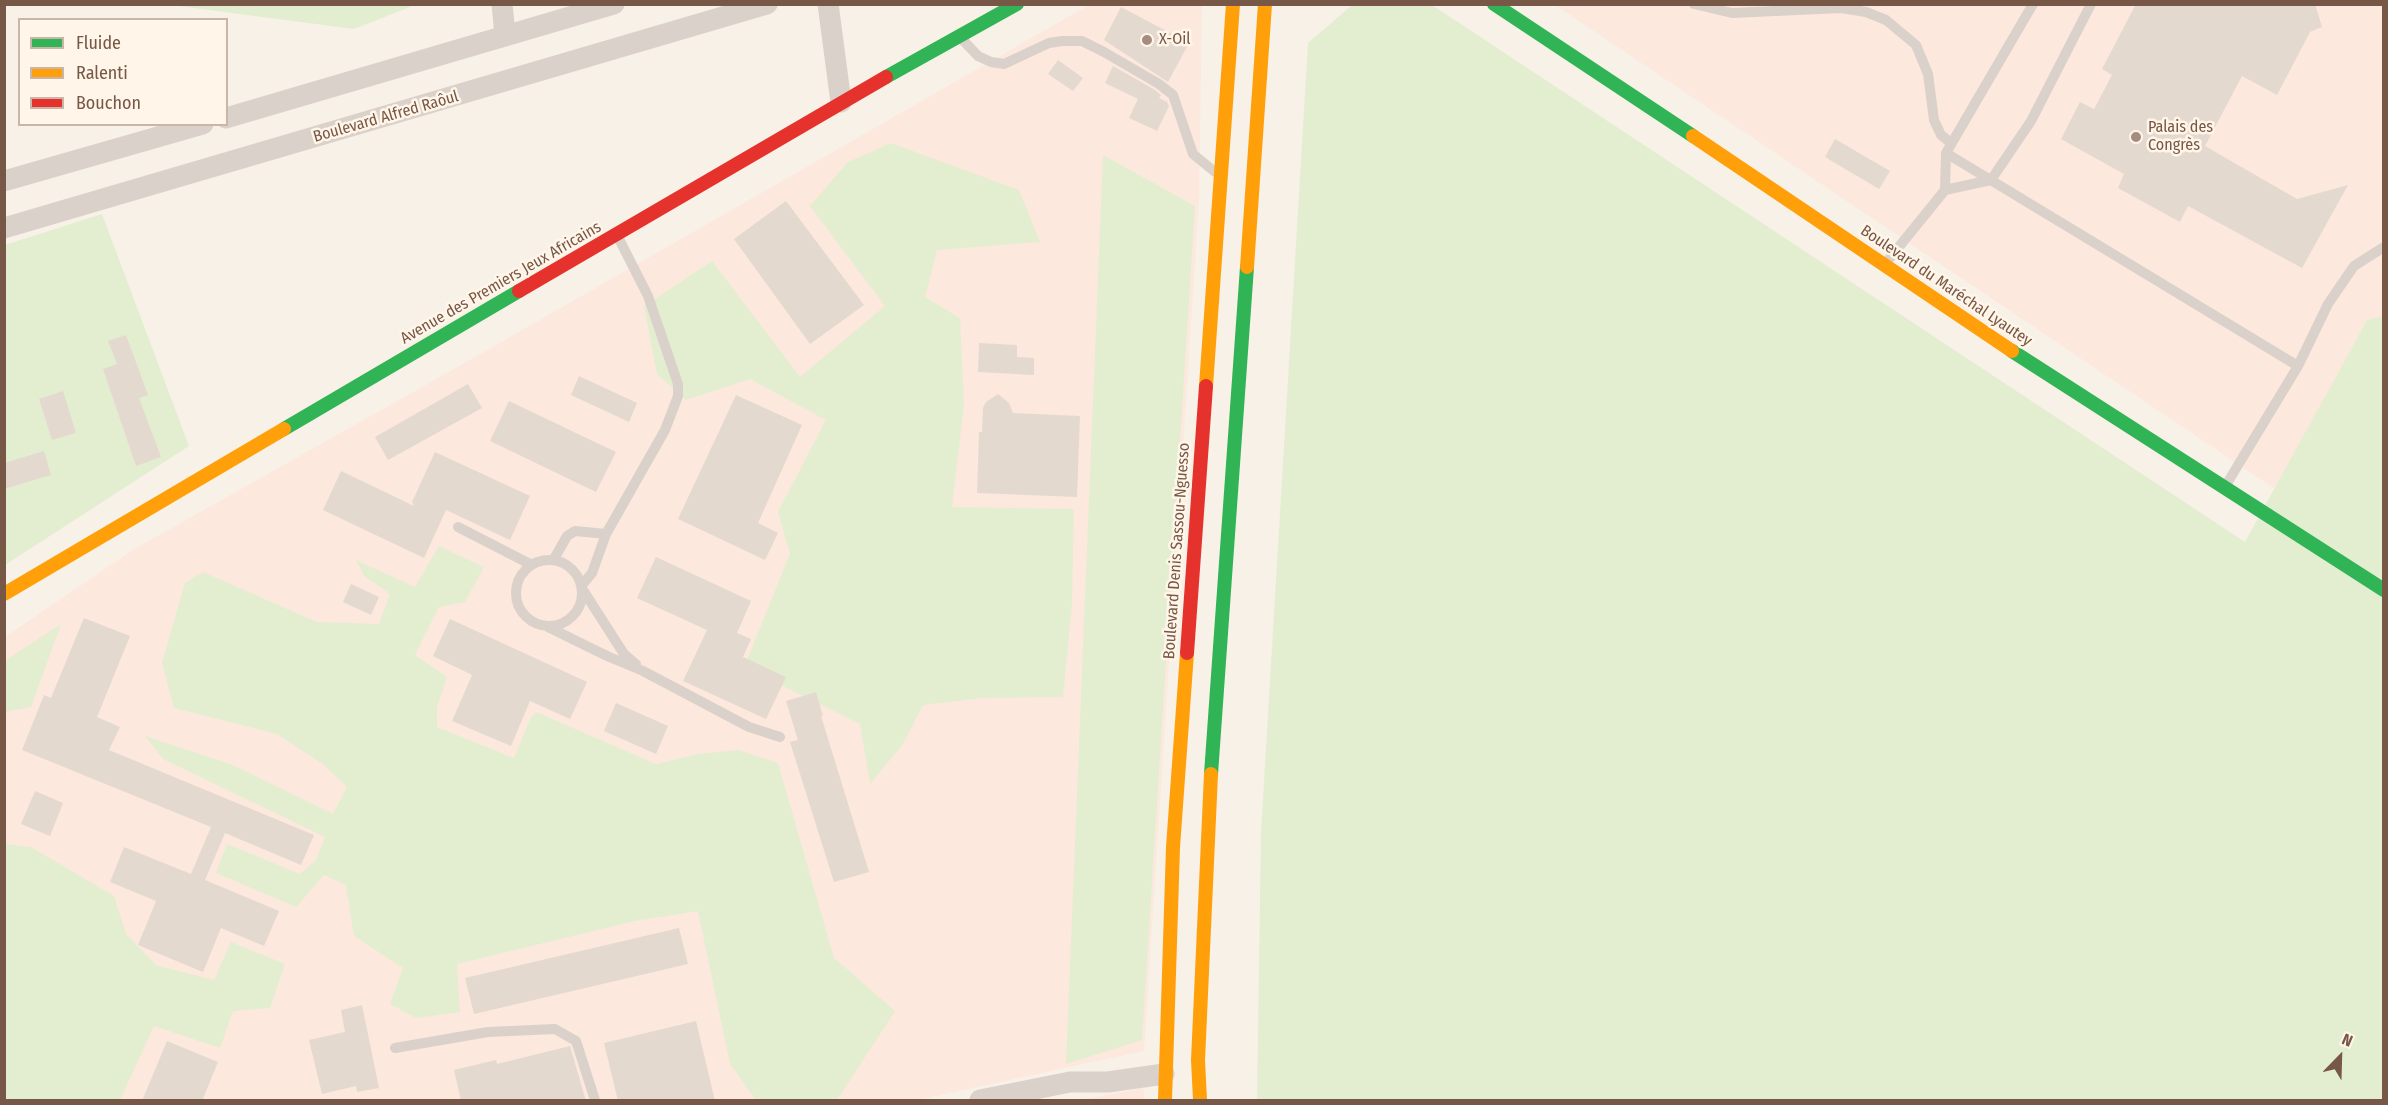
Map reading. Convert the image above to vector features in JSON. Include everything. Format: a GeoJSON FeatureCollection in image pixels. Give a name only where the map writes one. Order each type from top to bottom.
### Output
{"type":"FeatureCollection","features":[{"type":"Feature","properties":{"kind":"main road","name":"Avenue des Premiers Jeux Africains"},"geometry":{"type":"LineString","coordinates":[[4,594],[841,102],[1017,4]]}},
{"type":"Feature","properties":{"kind":"main road","name":"Boulevard Denis Sassou-Nguesso"},"geometry":{"type":"LineString","coordinates":[[1165,1101],[1164,1074],[1173,847],[1233,4]]}},
{"type":"Feature","properties":{"kind":"main road"},"geometry":{"type":"LineString","coordinates":[[1200,1101],[1198,1060],[1206,852],[1265,4]]}},
{"type":"Feature","properties":{"kind":"main road","name":"Boulevard du Maréchal Lyautey"},"geometry":{"type":"LineString","coordinates":[[1494,4],[1648,105],[2007,348],[2384,590]]}},
{"type":"Feature","properties":{"kind":"street"},"geometry":{"type":"LineString","coordinates":[[502,4],[505,35]]}},
{"type":"Feature","properties":{"kind":"street"},"geometry":{"type":"LineString","coordinates":[[228,117],[386,73],[505,35],[614,4]]}},
{"type":"Feature","properties":{"kind":"street","name":"Boulevard Alfred Raôul"},"geometry":{"type":"LineString","coordinates":[[4,228],[767,4]]}},
{"type":"Feature","properties":{"kind":"street"},"geometry":{"type":"LineString","coordinates":[[828,4],[841,102]]}},
{"type":"Feature","properties":{"kind":"street"},"geometry":{"type":"LineString","coordinates":[[4,181],[196,126]]}},
{"type":"Feature","properties":{"kind":"street"},"geometry":{"type":"LineString","coordinates":[[980,1101],[1070,1082],[1108,1082],[1164,1074]]}},
{"type":"Feature","properties":{"kind":"lane"},"geometry":{"type":"LineString","coordinates":[[1694,4],[1732,13],[1819,6],[1866,12],[1886,20],[1916,45],[1928,74],[1934,120],[1948,148],[1991,180],[2298,366]]}},
{"type":"Feature","properties":{"kind":"lane"},"geometry":{"type":"LineString","coordinates":[[1885,265],[1945,190],[1948,148],[2033,4]]}},
{"type":"Feature","properties":{"kind":"lane"},"geometry":{"type":"LineString","coordinates":[[1945,190],[1991,180],[2031,121],[2091,4]]}},
{"type":"Feature","properties":{"kind":"lane"},"geometry":{"type":"LineString","coordinates":[[958,36],[978,56],[990,62],[1004,64],[1049,43],[1062,41],[1082,41],[1124,62],[1173,95],[1193,154],[1220,176]]}},
{"type":"Feature","properties":{"kind":"lane"},"geometry":{"type":"LineString","coordinates":[[548,627],[562,624],[574,616],[581,604],[582,587],[592,573],[606,534],[665,430],[678,396],[678,384],[648,296],[617,235]]}},
{"type":"Feature","properties":{"kind":"lane"},"geometry":{"type":"LineString","coordinates":[[2224,487],[2298,366],[2328,304],[2354,266],[2384,248]]}},
{"type":"Feature","properties":{"kind":"lane"},"geometry":{"type":"LineString","coordinates":[[458,527],[532,565]]}},
{"type":"Feature","properties":{"kind":"lane"},"geometry":{"type":"LineString","coordinates":[[554,559],[567,536],[575,531],[606,534]]}},
{"type":"Feature","properties":{"kind":"lane"},"geometry":{"type":"LineString","coordinates":[[642,671],[624,654],[576,574],[568,565],[554,559],[532,565],[523,573],[517,584],[519,608],[536,624],[548,627],[607,657],[642,671],[729,717],[780,737]]}},
{"type":"Feature","properties":{"kind":"lane"},"geometry":{"type":"LineString","coordinates":[[395,1048],[488,1032],[555,1029],[576,1041],[595,1101]]}},
{"type":"Feature","properties":{"kind":"shaded area"},"geometry":{"type":"Polygon","coordinates":[[[1089,5],[1202,5],[1199,200],[1144,1051],[917,1100],[5,1100],[5,637],[131,551],[470,360],[1089,5]]]}},
{"type":"Feature","properties":{"kind":"shaded area"},"geometry":{"type":"Polygon","coordinates":[[[1555,5],[2383,5],[2383,316],[2367,320],[2275,489],[1555,5]]]}},
{"type":"Feature","properties":{"kind":"shaded area"},"geometry":{"type":"Polygon","coordinates":[[[1143,1088],[1145,1100],[1081,1100],[1143,1088]]]}},
{"type":"Feature","properties":{"kind":"green space"},"geometry":{"type":"Polygon","coordinates":[[[171,5],[415,5],[354,29],[171,5]]]}},
{"type":"Feature","properties":{"kind":"green space"},"geometry":{"type":"Polygon","coordinates":[[[1352,5],[1432,5],[2245,542],[2367,320],[2383,316],[2383,1100],[1257,1100],[1261,832],[1308,43],[1352,5]]]}},
{"type":"Feature","properties":{"kind":"green space"},"geometry":{"type":"Polygon","coordinates":[[[891,143],[1019,190],[1040,242],[937,250],[925,297],[960,318],[964,405],[952,507],[1074,509],[1072,604],[1063,697],[983,698],[923,705],[903,744],[870,784],[860,724],[744,667],[790,554],[778,512],[826,420],[750,379],[686,400],[657,374],[644,306],[712,261],[800,377],[885,306],[810,206],[848,162],[891,143]]]}},
{"type":"Feature","properties":{"kind":"green space"},"geometry":{"type":"Polygon","coordinates":[[[1103,155],[1195,206],[1142,1040],[1066,1064],[1103,155]]]}},
{"type":"Feature","properties":{"kind":"green space"},"geometry":{"type":"Polygon","coordinates":[[[102,214],[189,446],[5,565],[5,245],[102,214]]]}},
{"type":"Feature","properties":{"kind":"green space"},"geometry":{"type":"Polygon","coordinates":[[[439,546],[484,567],[465,602],[439,607],[415,655],[447,677],[437,707],[437,727],[514,758],[531,717],[536,712],[656,764],[698,754],[739,750],[778,763],[834,958],[895,1011],[837,1100],[756,1100],[730,1064],[698,911],[635,921],[457,964],[460,1012],[416,1018],[390,1004],[403,968],[354,936],[346,885],[324,875],[296,907],[216,873],[227,844],[300,874],[316,860],[325,837],[163,759],[145,736],[233,765],[333,814],[347,787],[323,764],[277,734],[174,708],[162,663],[185,583],[203,572],[317,622],[379,624],[390,594],[364,576],[356,560],[415,587],[439,546]]]}},
{"type":"Feature","properties":{"kind":"green space"},"geometry":{"type":"Polygon","coordinates":[[[61,624],[31,707],[5,712],[5,661],[61,624]]]}},
{"type":"Feature","properties":{"kind":"green space"},"geometry":{"type":"Polygon","coordinates":[[[5,844],[31,847],[114,896],[126,934],[156,965],[214,980],[231,942],[285,964],[270,1008],[233,1011],[220,1048],[154,1026],[120,1100],[5,1100],[5,844]]]}},
{"type":"Feature","properties":{"kind":"building","name":"Palais des Congrès"},"geometry":{"type":"Polygon","coordinates":[[[2136,4],[2315,4],[2322,27],[2310,32],[2277,95],[2242,76],[2205,146],[2297,199],[2348,185],[2302,268],[2188,206],[2180,222],[2118,188],[2124,174],[2061,139],[2080,102],[2094,109],[2112,75],[2102,69],[2136,4]]]}},
{"type":"Feature","properties":{"kind":"building"},"geometry":{"type":"Polygon","coordinates":[[[1121,7],[1189,43],[1168,82],[1104,40],[1121,7]]]}},
{"type":"Feature","properties":{"kind":"building"},"geometry":{"type":"Polygon","coordinates":[[[1058,60],[1083,78],[1073,91],[1048,74],[1058,60]]]}},
{"type":"Feature","properties":{"kind":"building"},"geometry":{"type":"Polygon","coordinates":[[[1113,66],[1155,90],[1161,95],[1159,98],[1167,102],[1169,106],[1157,131],[1129,118],[1138,99],[1105,83],[1113,66]]]}},
{"type":"Feature","properties":{"kind":"building"},"geometry":{"type":"Polygon","coordinates":[[[1835,139],[1890,171],[1879,189],[1825,157],[1835,139]]]}},
{"type":"Feature","properties":{"kind":"building"},"geometry":{"type":"Polygon","coordinates":[[[786,201],[864,305],[810,344],[734,239],[786,201]]]}},
{"type":"Feature","properties":{"kind":"building"},"geometry":{"type":"Polygon","coordinates":[[[126,335],[148,395],[139,398],[161,457],[136,466],[103,369],[117,364],[108,341],[126,335]]]}},
{"type":"Feature","properties":{"kind":"building"},"geometry":{"type":"Polygon","coordinates":[[[979,343],[1017,345],[1017,357],[1034,358],[1034,375],[978,372],[979,343]]]}},
{"type":"Feature","properties":{"kind":"building"},"geometry":{"type":"Polygon","coordinates":[[[579,376],[637,403],[629,422],[571,395],[579,376]]]}},
{"type":"Feature","properties":{"kind":"building"},"geometry":{"type":"Polygon","coordinates":[[[468,384],[482,408],[388,460],[375,437],[468,384]]]}},
{"type":"Feature","properties":{"kind":"building"},"geometry":{"type":"Polygon","coordinates":[[[63,391],[76,433],[52,440],[39,399],[63,391]]]}},
{"type":"Feature","properties":{"kind":"building"},"geometry":{"type":"Polygon","coordinates":[[[998,394],[1009,403],[1013,413],[1080,416],[1077,497],[977,493],[979,432],[982,432],[983,408],[986,402],[998,394]]]}},
{"type":"Feature","properties":{"kind":"building"},"geometry":{"type":"Polygon","coordinates":[[[736,395],[802,425],[758,523],[778,533],[765,560],[678,519],[736,395]]]}},
{"type":"Feature","properties":{"kind":"building"},"geometry":{"type":"Polygon","coordinates":[[[509,401],[616,452],[596,492],[490,441],[509,401]]]}},
{"type":"Feature","properties":{"kind":"building"},"geometry":{"type":"Polygon","coordinates":[[[44,451],[51,475],[4,489],[4,463],[44,451]]]}},
{"type":"Feature","properties":{"kind":"building"},"geometry":{"type":"Polygon","coordinates":[[[435,452],[530,496],[510,540],[446,510],[424,558],[323,510],[341,471],[414,506],[412,502],[435,452]]]}},
{"type":"Feature","properties":{"kind":"building"},"geometry":{"type":"Polygon","coordinates":[[[656,557],[751,601],[737,633],[751,639],[743,657],[786,677],[766,719],[683,681],[707,630],[637,598],[656,557]]]}},
{"type":"Feature","properties":{"kind":"building"},"geometry":{"type":"Polygon","coordinates":[[[351,584],[379,597],[371,615],[343,602],[351,584]]]}},
{"type":"Feature","properties":{"kind":"building"},"geometry":{"type":"Polygon","coordinates":[[[84,618],[130,636],[97,717],[120,727],[109,750],[314,835],[301,865],[225,833],[205,880],[279,911],[264,946],[221,928],[203,972],[138,945],[156,901],[110,882],[124,847],[191,874],[211,827],[22,750],[44,695],[51,698],[84,618]]]}},
{"type":"Feature","properties":{"kind":"building"},"geometry":{"type":"Polygon","coordinates":[[[450,619],[587,682],[570,719],[530,701],[511,746],[452,721],[472,675],[433,656],[450,619]]]}},
{"type":"Feature","properties":{"kind":"building"},"geometry":{"type":"Polygon","coordinates":[[[816,692],[823,716],[821,716],[869,872],[834,882],[790,742],[798,740],[786,701],[816,692]]]}},
{"type":"Feature","properties":{"kind":"building"},"geometry":{"type":"Polygon","coordinates":[[[616,703],[668,726],[656,754],[604,731],[616,703]]]}},
{"type":"Feature","properties":{"kind":"building"},"geometry":{"type":"Polygon","coordinates":[[[35,791],[63,803],[50,836],[21,824],[35,791]]]}},
{"type":"Feature","properties":{"kind":"building"},"geometry":{"type":"Polygon","coordinates":[[[679,928],[688,964],[474,1014],[465,978],[679,928]]]}},
{"type":"Feature","properties":{"kind":"building"},"geometry":{"type":"Polygon","coordinates":[[[362,1005],[379,1088],[357,1092],[356,1086],[322,1094],[309,1040],[345,1032],[341,1010],[362,1005]]]}},
{"type":"Feature","properties":{"kind":"building"},"geometry":{"type":"Polygon","coordinates":[[[696,1021],[715,1101],[618,1101],[604,1043],[696,1021]]]}},
{"type":"Feature","properties":{"kind":"building"},"geometry":{"type":"Polygon","coordinates":[[[167,1041],[218,1062],[202,1101],[142,1101],[167,1041]]]}},
{"type":"Feature","properties":{"kind":"building"},"geometry":{"type":"Polygon","coordinates":[[[570,1046],[586,1101],[461,1101],[454,1070],[496,1060],[497,1064],[570,1046]]]}},
{"type":"Feature","properties":{"kind":"traffic: fast"},"geometry":{"type":"LineString","coordinates":[[886,77],[1017,4]]}},
{"type":"Feature","properties":{"kind":"traffic: fast"},"geometry":{"type":"LineString","coordinates":[[1494,4],[1693,136]]}},
{"type":"Feature","properties":{"kind":"traffic: fast"},"geometry":{"type":"LineString","coordinates":[[1211,774],[1247,267]]}},
{"type":"Feature","properties":{"kind":"traffic: fast"},"geometry":{"type":"LineString","coordinates":[[284,429],[519,291]]}},
{"type":"Feature","properties":{"kind":"traffic: fast"},"geometry":{"type":"LineString","coordinates":[[2012,351],[2384,590]]}},
{"type":"Feature","properties":{"kind":"traffic: slow"},"geometry":{"type":"LineString","coordinates":[[1206,386],[1233,4]]}},
{"type":"Feature","properties":{"kind":"traffic: slow"},"geometry":{"type":"LineString","coordinates":[[1247,267],[1265,4]]}},
{"type":"Feature","properties":{"kind":"traffic: slow"},"geometry":{"type":"LineString","coordinates":[[1693,136],[2012,351]]}},
{"type":"Feature","properties":{"kind":"traffic: slow"},"geometry":{"type":"LineString","coordinates":[[4,594],[284,429]]}},
{"type":"Feature","properties":{"kind":"traffic: slow"},"geometry":{"type":"LineString","coordinates":[[1165,1100],[1173,847],[1187,653]]}},
{"type":"Feature","properties":{"kind":"traffic: slow"},"geometry":{"type":"LineString","coordinates":[[1200,1100],[1198,1060],[1211,774]]}},
{"type":"Feature","properties":{"kind":"traffic: jam"},"geometry":{"type":"LineString","coordinates":[[519,291],[886,77]]}},
{"type":"Feature","properties":{"kind":"traffic: jam"},"geometry":{"type":"LineString","coordinates":[[1187,653],[1206,386]]}},
{"type":"Feature","properties":{"kind":"place","name":"X-Oil"},"geometry":{"type":"Point","coordinates":[1147,40]}},
{"type":"Feature","properties":{"kind":"place","name":"Palais des Congrès"},"geometry":{"type":"Point","coordinates":[2136,137]}}]}
